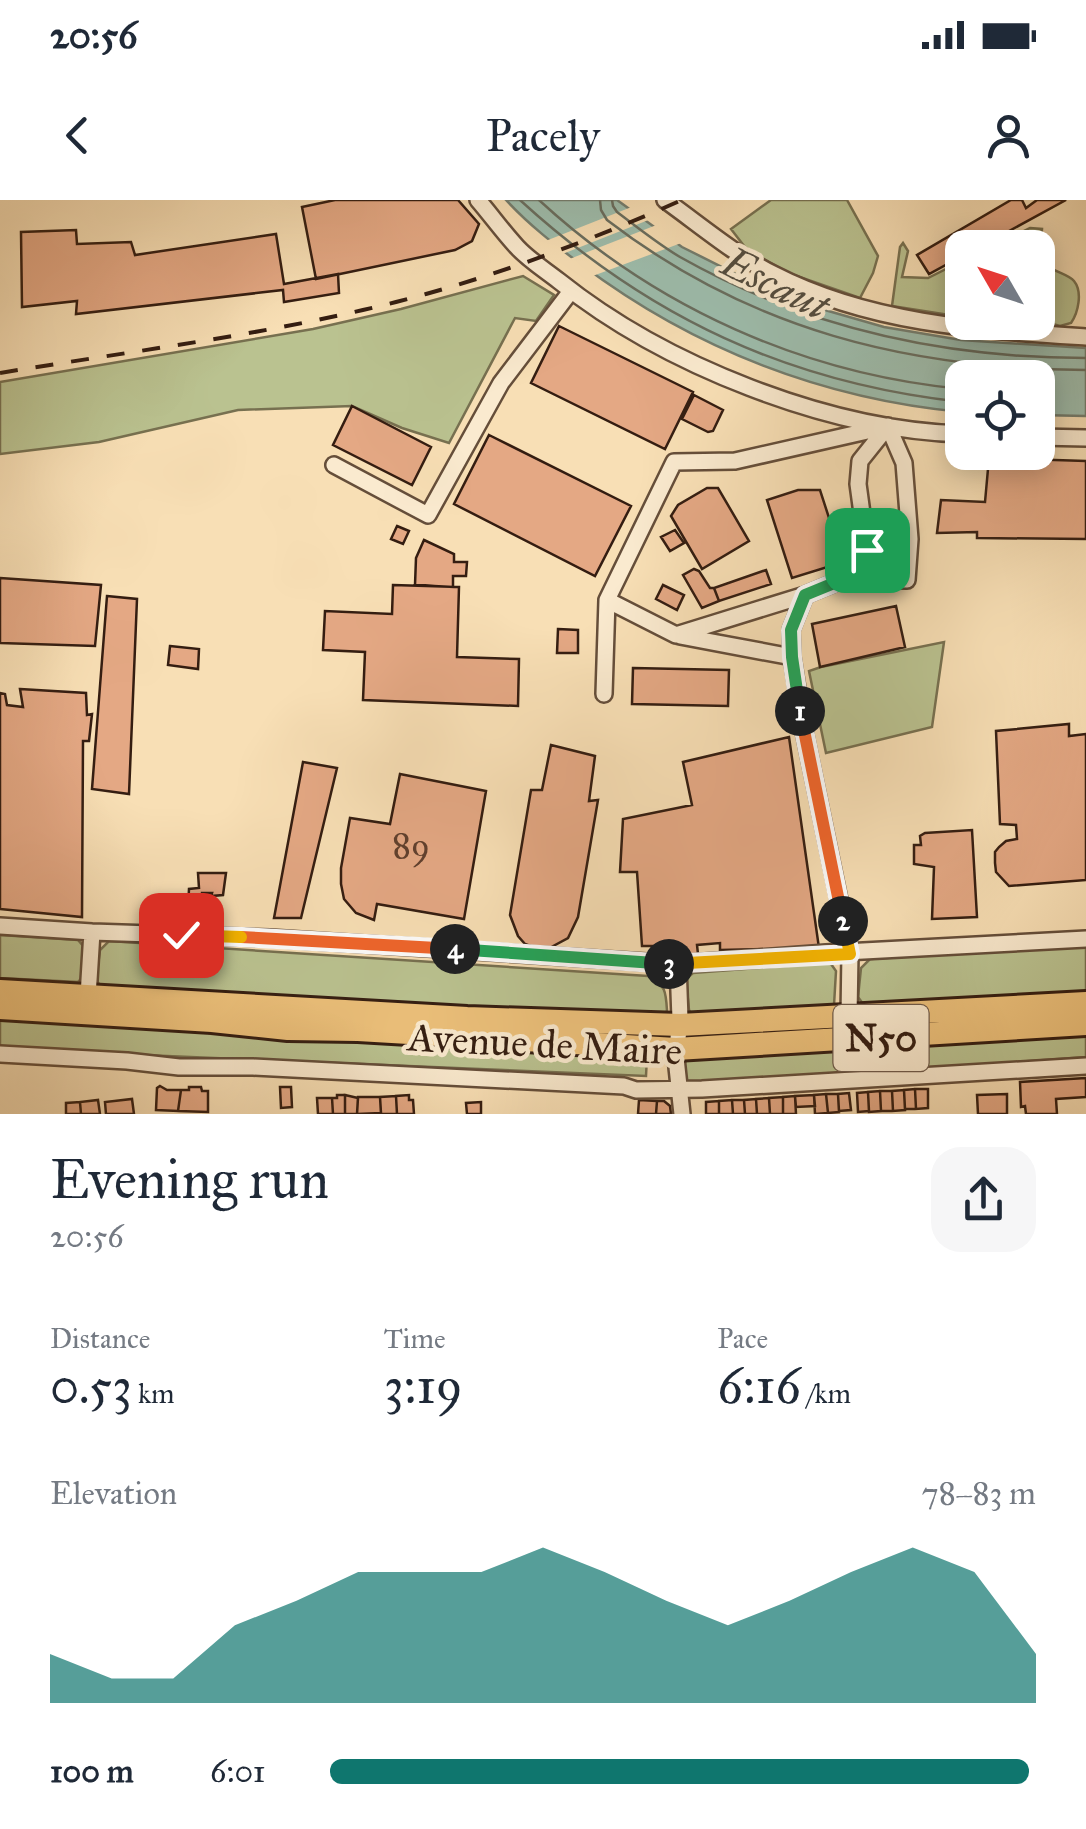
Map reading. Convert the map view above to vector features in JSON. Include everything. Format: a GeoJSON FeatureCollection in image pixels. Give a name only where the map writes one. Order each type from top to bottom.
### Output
{"type":"FeatureCollection","features":[{"type":"Feature","properties":{"kind":"main road","name":"Avenue de Maire"},"geometry":{"type":"LineString","coordinates":[[0,991],[467,1018],[680,1025],[1086,1003]]}},
{"type":"Feature","properties":{"kind":"main road","name":"Avenue de Maire"},"geometry":{"type":"LineString","coordinates":[[0,1008],[212,1021],[288,1030],[358,1030],[676,1049],[1086,1024]]}},
{"type":"Feature","properties":{"kind":"street"},"geometry":{"type":"LineString","coordinates":[[478,200],[518,249],[571,291],[643,338],[708,371],[809,407],[888,426],[945,432]]}},
{"type":"Feature","properties":{"kind":"street"},"geometry":{"type":"LineString","coordinates":[[665,200],[770,272],[844,303],[943,325],[1086,337]]}},
{"type":"Feature","properties":{"kind":"street"},"geometry":{"type":"LineString","coordinates":[[334,465],[428,515],[502,383],[571,291]]}},
{"type":"Feature","properties":{"kind":"street"},"geometry":{"type":"LineString","coordinates":[[676,635],[844,579],[907,580],[910,539],[904,462],[888,426]]}},
{"type":"Feature","properties":{"kind":"street"},"geometry":{"type":"LineString","coordinates":[[867,579],[858,484],[860,461],[888,426]]}},
{"type":"Feature","properties":{"kind":"street"},"geometry":{"type":"LineString","coordinates":[[604,694],[608,600],[674,462],[734,460],[888,426]]}},
{"type":"Feature","properties":{"kind":"street"},"geometry":{"type":"LineString","coordinates":[[1055,437],[1086,438]]}},
{"type":"Feature","properties":{"kind":"street"},"geometry":{"type":"LineString","coordinates":[[805,595],[791,630],[792,657],[802,726],[850,954],[850,1016]]}},
{"type":"Feature","properties":{"kind":"street"},"geometry":{"type":"LineString","coordinates":[[608,600],[676,635],[792,657]]}},
{"type":"Feature","properties":{"kind":"street"},"geometry":{"type":"LineString","coordinates":[[0,926],[270,938],[678,964],[1086,940]]}},
{"type":"Feature","properties":{"kind":"street"},"geometry":{"type":"LineString","coordinates":[[88,996],[92,932]]}},
{"type":"Feature","properties":{"kind":"street"},"geometry":{"type":"LineString","coordinates":[[678,964],[680,1025],[676,1049],[682,1114]]}},
{"type":"Feature","properties":{"kind":"street","name":"Avenue de Maire"},"geometry":{"type":"LineString","coordinates":[[0,1054],[179,1067],[624,1086],[636,1090],[1086,1066]]}},
{"type":"Feature","properties":{"kind":"green space"},"geometry":{"type":"Polygon","coordinates":[[[771,200],[847,200],[878,256],[860,298],[791,274],[748,251],[731,229],[771,200]]]}},
{"type":"Feature","properties":{"kind":"green space"},"geometry":{"type":"Polygon","coordinates":[[[903,243],[908,251],[902,277],[928,278],[945,270],[945,314],[892,306],[903,243]]]}},
{"type":"Feature","properties":{"kind":"green space"},"geometry":{"type":"Polygon","coordinates":[[[1055,270],[1074,281],[1078,291],[1076,314],[1071,323],[1055,325],[1055,270]]]}},
{"type":"Feature","properties":{"kind":"green space"},"geometry":{"type":"Polygon","coordinates":[[[523,276],[554,295],[536,321],[515,318],[449,443],[352,406],[238,410],[99,442],[0,454],[0,382],[313,329],[523,276]]]}},
{"type":"Feature","properties":{"kind":"green space"},"geometry":{"type":"Polygon","coordinates":[[[944,642],[932,727],[826,753],[809,671],[944,642]]]}},
{"type":"Feature","properties":{"kind":"green space"},"geometry":{"type":"Polygon","coordinates":[[[0,935],[78,940],[84,947],[82,978],[78,982],[0,978],[0,935]]]}},
{"type":"Feature","properties":{"kind":"green space"},"geometry":{"type":"Polygon","coordinates":[[[109,941],[648,976],[664,990],[667,1011],[658,1020],[100,985],[96,980],[100,950],[109,941]]]}},
{"type":"Feature","properties":{"kind":"green space"},"geometry":{"type":"Polygon","coordinates":[[[1086,946],[1086,996],[866,1008],[858,997],[861,968],[870,959],[1086,946]]]}},
{"type":"Feature","properties":{"kind":"green space"},"geometry":{"type":"Polygon","coordinates":[[[831,964],[836,971],[834,1005],[828,1009],[695,1018],[689,1010],[686,979],[693,973],[831,964]]]}},
{"type":"Feature","properties":{"kind":"green space"},"geometry":{"type":"Polygon","coordinates":[[[0,1019],[647,1056],[646,1076],[0,1049],[0,1019]]]}},
{"type":"Feature","properties":{"kind":"green space"},"geometry":{"type":"Polygon","coordinates":[[[1086,1034],[1086,1057],[696,1085],[686,1081],[683,1064],[690,1057],[1086,1034]]]}},
{"type":"Feature","properties":{"kind":"water"},"geometry":{"type":"Polygon","coordinates":[[[506,200],[617,200],[682,247],[752,282],[818,308],[945,340],[1086,348],[1086,416],[1055,415],[1055,360],[945,360],[945,410],[810,382],[715,345],[669,322],[582,265],[506,200]]]}},
{"type":"Feature","properties":{"kind":"pier"},"geometry":{"type":"Polygon","coordinates":[[[634,206],[651,219],[560,255],[543,242],[634,206]]]}},
{"type":"Feature","properties":{"kind":"pier"},"geometry":{"type":"Polygon","coordinates":[[[659,224],[684,242],[590,277],[567,260],[659,224]]]}},
{"type":"Feature","properties":{"kind":"building"},"geometry":{"type":"Polygon","coordinates":[[[335,200],[458,200],[479,224],[472,241],[455,250],[316,279],[302,207],[335,200]]]}},
{"type":"Feature","properties":{"kind":"building"},"geometry":{"type":"Polygon","coordinates":[[[1011,200],[1022,200],[1026,208],[1037,200],[1066,200],[1011,230],[960,230],[1011,200]]]}},
{"type":"Feature","properties":{"kind":"building"},"geometry":{"type":"Polygon","coordinates":[[[76,230],[77,244],[131,242],[135,255],[276,234],[284,284],[338,274],[339,293],[284,302],[283,290],[76,314],[77,301],[22,307],[21,232],[76,230]]]}},
{"type":"Feature","properties":{"kind":"building"},"geometry":{"type":"Polygon","coordinates":[[[945,239],[945,265],[929,274],[917,255],[945,239]]]}},
{"type":"Feature","properties":{"kind":"building"},"geometry":{"type":"Polygon","coordinates":[[[559,326],[693,392],[665,449],[531,383],[559,326]]]}},
{"type":"Feature","properties":{"kind":"building"},"geometry":{"type":"Polygon","coordinates":[[[694,395],[723,410],[713,431],[682,419],[694,395]]]}},
{"type":"Feature","properties":{"kind":"building"},"geometry":{"type":"Polygon","coordinates":[[[352,406],[431,447],[412,485],[333,445],[352,406]]]}},
{"type":"Feature","properties":{"kind":"building"},"geometry":{"type":"Polygon","coordinates":[[[489,435],[631,506],[595,576],[454,504],[489,435]]]}},
{"type":"Feature","properties":{"kind":"building"},"geometry":{"type":"Polygon","coordinates":[[[1055,460],[1086,461],[1086,539],[977,538],[977,532],[937,533],[941,500],[985,502],[988,470],[1055,470],[1055,460]]]}},
{"type":"Feature","properties":{"kind":"building"},"geometry":{"type":"Polygon","coordinates":[[[707,488],[718,488],[749,541],[702,569],[671,516],[678,505],[707,488]]]}},
{"type":"Feature","properties":{"kind":"building"},"geometry":{"type":"Polygon","coordinates":[[[798,490],[820,490],[840,552],[834,565],[792,578],[767,500],[798,490]]]}},
{"type":"Feature","properties":{"kind":"building"},"geometry":{"type":"Polygon","coordinates":[[[397,526],[409,531],[403,544],[391,539],[397,526]]]}},
{"type":"Feature","properties":{"kind":"building"},"geometry":{"type":"Polygon","coordinates":[[[675,530],[684,543],[670,551],[661,537],[675,530]]]}},
{"type":"Feature","properties":{"kind":"building"},"geometry":{"type":"Polygon","coordinates":[[[424,540],[454,554],[454,562],[467,562],[466,576],[453,576],[453,587],[415,585],[416,558],[424,540]]]}},
{"type":"Feature","properties":{"kind":"building"},"geometry":{"type":"Polygon","coordinates":[[[694,569],[714,588],[719,601],[702,608],[683,575],[694,569]]]}},
{"type":"Feature","properties":{"kind":"building"},"geometry":{"type":"Polygon","coordinates":[[[766,570],[771,584],[719,601],[714,588],[766,570]]]}},
{"type":"Feature","properties":{"kind":"building"},"geometry":{"type":"Polygon","coordinates":[[[0,578],[101,585],[95,646],[0,643],[0,578]]]}},
{"type":"Feature","properties":{"kind":"building"},"geometry":{"type":"Polygon","coordinates":[[[393,585],[459,587],[457,657],[519,659],[518,706],[363,700],[365,652],[323,650],[325,611],[392,614],[393,585]]]}},
{"type":"Feature","properties":{"kind":"building"},"geometry":{"type":"Polygon","coordinates":[[[663,585],[684,595],[677,610],[656,599],[663,585]]]}},
{"type":"Feature","properties":{"kind":"building"},"geometry":{"type":"Polygon","coordinates":[[[107,596],[137,599],[129,794],[92,789],[107,596]]]}},
{"type":"Feature","properties":{"kind":"building"},"geometry":{"type":"Polygon","coordinates":[[[896,606],[905,647],[820,667],[812,624],[896,606]]]}},
{"type":"Feature","properties":{"kind":"building"},"geometry":{"type":"Polygon","coordinates":[[[558,629],[578,630],[578,653],[557,653],[558,629]]]}},
{"type":"Feature","properties":{"kind":"building"},"geometry":{"type":"Polygon","coordinates":[[[170,646],[199,649],[198,669],[168,665],[170,646]]]}},
{"type":"Feature","properties":{"kind":"building"},"geometry":{"type":"Polygon","coordinates":[[[633,668],[729,670],[728,706],[632,704],[633,668]]]}},
{"type":"Feature","properties":{"kind":"building"},"geometry":{"type":"Polygon","coordinates":[[[20,689],[86,693],[87,715],[92,714],[89,741],[83,741],[82,917],[0,909],[0,693],[5,694],[7,705],[23,707],[20,689]]]}},
{"type":"Feature","properties":{"kind":"building"},"geometry":{"type":"Polygon","coordinates":[[[1069,724],[1069,736],[1086,734],[1086,880],[1009,886],[996,872],[995,852],[1006,841],[1017,839],[1016,825],[1000,824],[996,731],[1069,724]]]}},
{"type":"Feature","properties":{"kind":"building"},"geometry":{"type":"Polygon","coordinates":[[[789,737],[819,948],[720,950],[720,943],[697,945],[698,954],[661,956],[659,946],[642,946],[637,872],[620,872],[623,819],[692,805],[683,762],[789,737]]]}},
{"type":"Feature","properties":{"kind":"building"},"geometry":{"type":"Polygon","coordinates":[[[551,745],[595,756],[589,801],[598,800],[578,917],[568,938],[544,951],[525,944],[510,915],[531,790],[542,790],[551,745]]]}},
{"type":"Feature","properties":{"kind":"building"},"geometry":{"type":"Polygon","coordinates":[[[303,762],[337,768],[301,918],[274,918],[303,762]]]}},
{"type":"Feature","properties":{"kind":"building"},"geometry":{"type":"Polygon","coordinates":[[[400,774],[486,791],[464,919],[377,904],[374,920],[356,913],[344,899],[341,868],[350,818],[390,824],[400,774]]]}},
{"type":"Feature","properties":{"kind":"building"},"geometry":{"type":"Polygon","coordinates":[[[972,830],[977,917],[932,919],[934,867],[914,864],[914,845],[921,845],[920,836],[925,833],[972,830]]]}},
{"type":"Feature","properties":{"kind":"building"},"geometry":{"type":"Polygon","coordinates":[[[198,873],[226,873],[223,895],[202,893],[201,910],[188,909],[189,889],[199,888],[198,873]]]}},
{"type":"Feature","properties":{"kind":"building"},"geometry":{"type":"Polygon","coordinates":[[[1086,1078],[1086,1097],[1056,1099],[1057,1114],[1026,1114],[1025,1106],[1021,1107],[1020,1082],[1086,1078]]]}},
{"type":"Feature","properties":{"kind":"building"},"geometry":{"type":"Polygon","coordinates":[[[160,1086],[181,1090],[178,1111],[156,1110],[160,1086]]]}},
{"type":"Feature","properties":{"kind":"building"},"geometry":{"type":"Polygon","coordinates":[[[189,1087],[208,1091],[208,1112],[178,1111],[181,1090],[189,1087]]]}},
{"type":"Feature","properties":{"kind":"building"},"geometry":{"type":"Polygon","coordinates":[[[280,1087],[291,1087],[292,1107],[281,1108],[280,1087]]]}},
{"type":"Feature","properties":{"kind":"building"},"geometry":{"type":"Polygon","coordinates":[[[915,1089],[916,1109],[905,1109],[904,1090],[915,1089]]]}},
{"type":"Feature","properties":{"kind":"building"},"geometry":{"type":"Polygon","coordinates":[[[915,1089],[928,1089],[928,1108],[916,1109],[915,1089]]]}},
{"type":"Feature","properties":{"kind":"building"},"geometry":{"type":"Polygon","coordinates":[[[904,1090],[905,1110],[893,1111],[892,1091],[904,1090]]]}},
{"type":"Feature","properties":{"kind":"building"},"geometry":{"type":"Polygon","coordinates":[[[880,1091],[892,1091],[893,1111],[881,1111],[880,1091]]]}},
{"type":"Feature","properties":{"kind":"building"},"geometry":{"type":"Polygon","coordinates":[[[880,1091],[881,1111],[869,1112],[868,1092],[880,1091]]]}},
{"type":"Feature","properties":{"kind":"building"},"geometry":{"type":"Polygon","coordinates":[[[868,1092],[869,1111],[858,1112],[857,1093],[868,1092]]]}},
{"type":"Feature","properties":{"kind":"building"},"geometry":{"type":"Polygon","coordinates":[[[849,1093],[851,1110],[839,1111],[838,1094],[849,1093]]]}},
{"type":"Feature","properties":{"kind":"building"},"geometry":{"type":"Polygon","coordinates":[[[826,1094],[838,1094],[839,1112],[828,1113],[826,1094]]]}},
{"type":"Feature","properties":{"kind":"building"},"geometry":{"type":"Polygon","coordinates":[[[826,1094],[828,1113],[815,1114],[814,1095],[826,1094]]]}},
{"type":"Feature","properties":{"kind":"building"},"geometry":{"type":"Polygon","coordinates":[[[1007,1094],[1007,1114],[978,1114],[977,1095],[1007,1094]]]}},
{"type":"Feature","properties":{"kind":"building"},"geometry":{"type":"Polygon","coordinates":[[[345,1095],[345,1114],[333,1114],[332,1098],[345,1095]]]}},
{"type":"Feature","properties":{"kind":"building"},"geometry":{"type":"Polygon","coordinates":[[[345,1095],[358,1098],[357,1114],[345,1114],[345,1095]]]}},
{"type":"Feature","properties":{"kind":"building"},"geometry":{"type":"Polygon","coordinates":[[[409,1095],[414,1114],[397,1114],[396,1096],[409,1095]]]}},
{"type":"Feature","properties":{"kind":"building"},"geometry":{"type":"Polygon","coordinates":[[[814,1095],[815,1106],[796,1107],[795,1096],[814,1095]]]}},
{"type":"Feature","properties":{"kind":"building"},"geometry":{"type":"Polygon","coordinates":[[[396,1096],[397,1114],[381,1114],[380,1097],[396,1096]]]}},
{"type":"Feature","properties":{"kind":"building"},"geometry":{"type":"Polygon","coordinates":[[[795,1096],[796,1114],[783,1114],[783,1097],[795,1096]]]}},
{"type":"Feature","properties":{"kind":"building"},"geometry":{"type":"Polygon","coordinates":[[[358,1097],[380,1097],[381,1113],[357,1114],[358,1097]]]}},
{"type":"Feature","properties":{"kind":"building"},"geometry":{"type":"Polygon","coordinates":[[[783,1097],[783,1114],[770,1114],[769,1098],[783,1097]]]}},
{"type":"Feature","properties":{"kind":"building"},"geometry":{"type":"Polygon","coordinates":[[[317,1098],[332,1098],[333,1114],[318,1114],[317,1098]]]}},
{"type":"Feature","properties":{"kind":"building"},"geometry":{"type":"Polygon","coordinates":[[[769,1098],[770,1114],[757,1114],[756,1099],[769,1098]]]}},
{"type":"Feature","properties":{"kind":"building"},"geometry":{"type":"Polygon","coordinates":[[[132,1099],[134,1114],[106,1114],[105,1102],[132,1099]]]}},
{"type":"Feature","properties":{"kind":"building"},"geometry":{"type":"Polygon","coordinates":[[[756,1099],[757,1114],[745,1114],[744,1100],[756,1099]]]}},
{"type":"Feature","properties":{"kind":"building"},"geometry":{"type":"Polygon","coordinates":[[[98,1100],[100,1114],[81,1114],[80,1102],[98,1100]]]}},
{"type":"Feature","properties":{"kind":"building"},"geometry":{"type":"Polygon","coordinates":[[[639,1100],[657,1101],[656,1114],[638,1114],[639,1100]]]}},
{"type":"Feature","properties":{"kind":"building"},"geometry":{"type":"Polygon","coordinates":[[[732,1100],[744,1100],[745,1114],[733,1114],[732,1100]]]}},
{"type":"Feature","properties":{"kind":"building"},"geometry":{"type":"Polygon","coordinates":[[[732,1100],[733,1114],[719,1114],[719,1101],[732,1100]]]}},
{"type":"Feature","properties":{"kind":"building"},"geometry":{"type":"Polygon","coordinates":[[[657,1101],[670,1106],[671,1114],[656,1114],[657,1101]]]}},
{"type":"Feature","properties":{"kind":"building"},"geometry":{"type":"Polygon","coordinates":[[[719,1101],[719,1114],[706,1114],[706,1102],[719,1101]]]}},
{"type":"Feature","properties":{"kind":"building"},"geometry":{"type":"Polygon","coordinates":[[[80,1102],[81,1114],[66,1114],[66,1103],[80,1102]]]}},
{"type":"Feature","properties":{"kind":"building"},"geometry":{"type":"Polygon","coordinates":[[[481,1102],[481,1114],[467,1114],[466,1103],[481,1102]]]}},
{"type":"Feature","properties":{"kind":"railway"},"geometry":{"type":"LineString","coordinates":[[0,373],[248,333],[396,302],[541,257],[682,200]]}},
{"type":"Feature","properties":{"kind":"route"},"geometry":{"type":"LineString","coordinates":[[181,935],[678,964],[850,954],[802,726],[791,630],[805,595],[844,579],[867,579],[867,550]]}},
{"type":"Feature","properties":{"kind":"water label","name":"Escaut"},"geometry":{"type":"Point","coordinates":[775,284]}}]}
